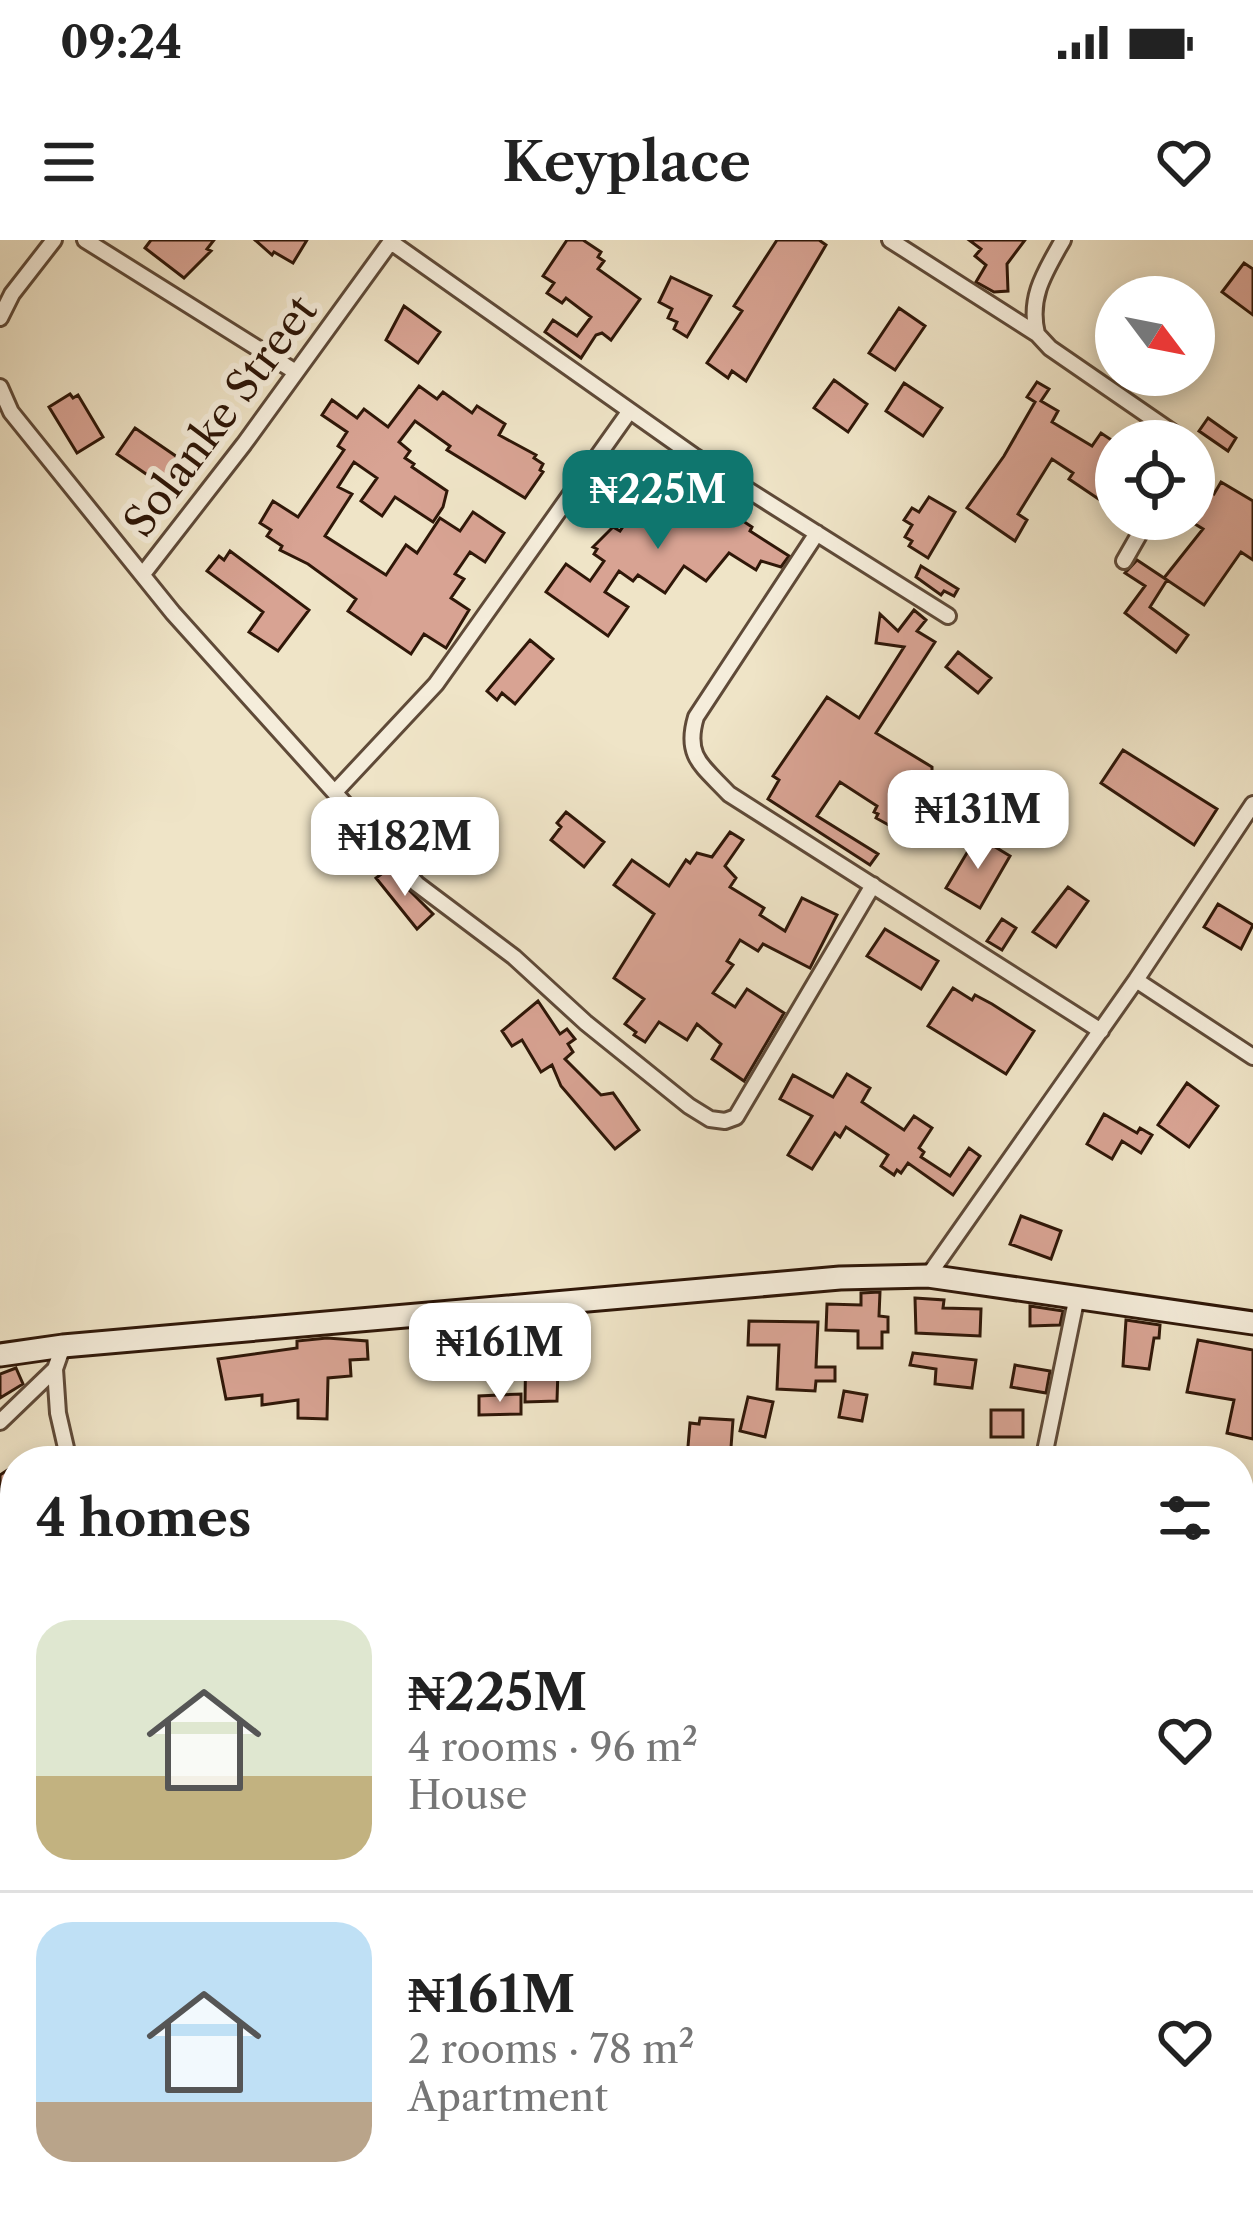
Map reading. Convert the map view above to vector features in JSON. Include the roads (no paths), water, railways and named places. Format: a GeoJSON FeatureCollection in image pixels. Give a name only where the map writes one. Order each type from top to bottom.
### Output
{"type":"FeatureCollection","features":[{"type":"Feature","properties":{"kind":"street"},"geometry":{"type":"LineString","coordinates":[[0,318],[53,240]]}},
{"type":"Feature","properties":{"kind":"street"},"geometry":{"type":"LineString","coordinates":[[85,240],[294,371]]}},
{"type":"Feature","properties":{"kind":"street"},"geometry":{"type":"LineString","coordinates":[[890,240],[1037,334],[1050,348],[1155,420]]}},
{"type":"Feature","properties":{"kind":"street"},"geometry":{"type":"LineString","coordinates":[[1037,334],[1032,312],[1035,292],[1064,240]]}},
{"type":"Feature","properties":{"kind":"street"},"geometry":{"type":"LineString","coordinates":[[392,241],[629,412],[948,616]]}},
{"type":"Feature","properties":{"kind":"street","name":"Solanke Street"},"geometry":{"type":"LineString","coordinates":[[143,574],[392,241]]}},
{"type":"Feature","properties":{"kind":"street"},"geometry":{"type":"LineString","coordinates":[[0,387],[11,412],[235,684],[417,884],[514,957],[651,1078],[710,1119],[736,1117],[873,885]]}},
{"type":"Feature","properties":{"kind":"street"},"geometry":{"type":"LineString","coordinates":[[335,792],[436,684],[629,412]]}},
{"type":"Feature","properties":{"kind":"street"},"geometry":{"type":"LineString","coordinates":[[818,533],[708,697],[690,739],[694,756],[729,794],[1101,1031]]}},
{"type":"Feature","properties":{"kind":"street"},"geometry":{"type":"LineString","coordinates":[[1124,561],[1136,540]]}},
{"type":"Feature","properties":{"kind":"street"},"geometry":{"type":"LineString","coordinates":[[928,1276],[1253,804]]}},
{"type":"Feature","properties":{"kind":"street"},"geometry":{"type":"LineString","coordinates":[[1136,980],[1253,1057]]}},
{"type":"Feature","properties":{"kind":"street"},"geometry":{"type":"LineString","coordinates":[[0,1355],[839,1278],[928,1276],[1253,1323]]}},
{"type":"Feature","properties":{"kind":"street"},"geometry":{"type":"LineString","coordinates":[[1046,1446],[1077,1296]]}},
{"type":"Feature","properties":{"kind":"street"},"geometry":{"type":"LineString","coordinates":[[63,1346],[55,1369],[66,1446]]}},
{"type":"Feature","properties":{"kind":"street"},"geometry":{"type":"LineString","coordinates":[[0,1422],[55,1369]]}}]}
